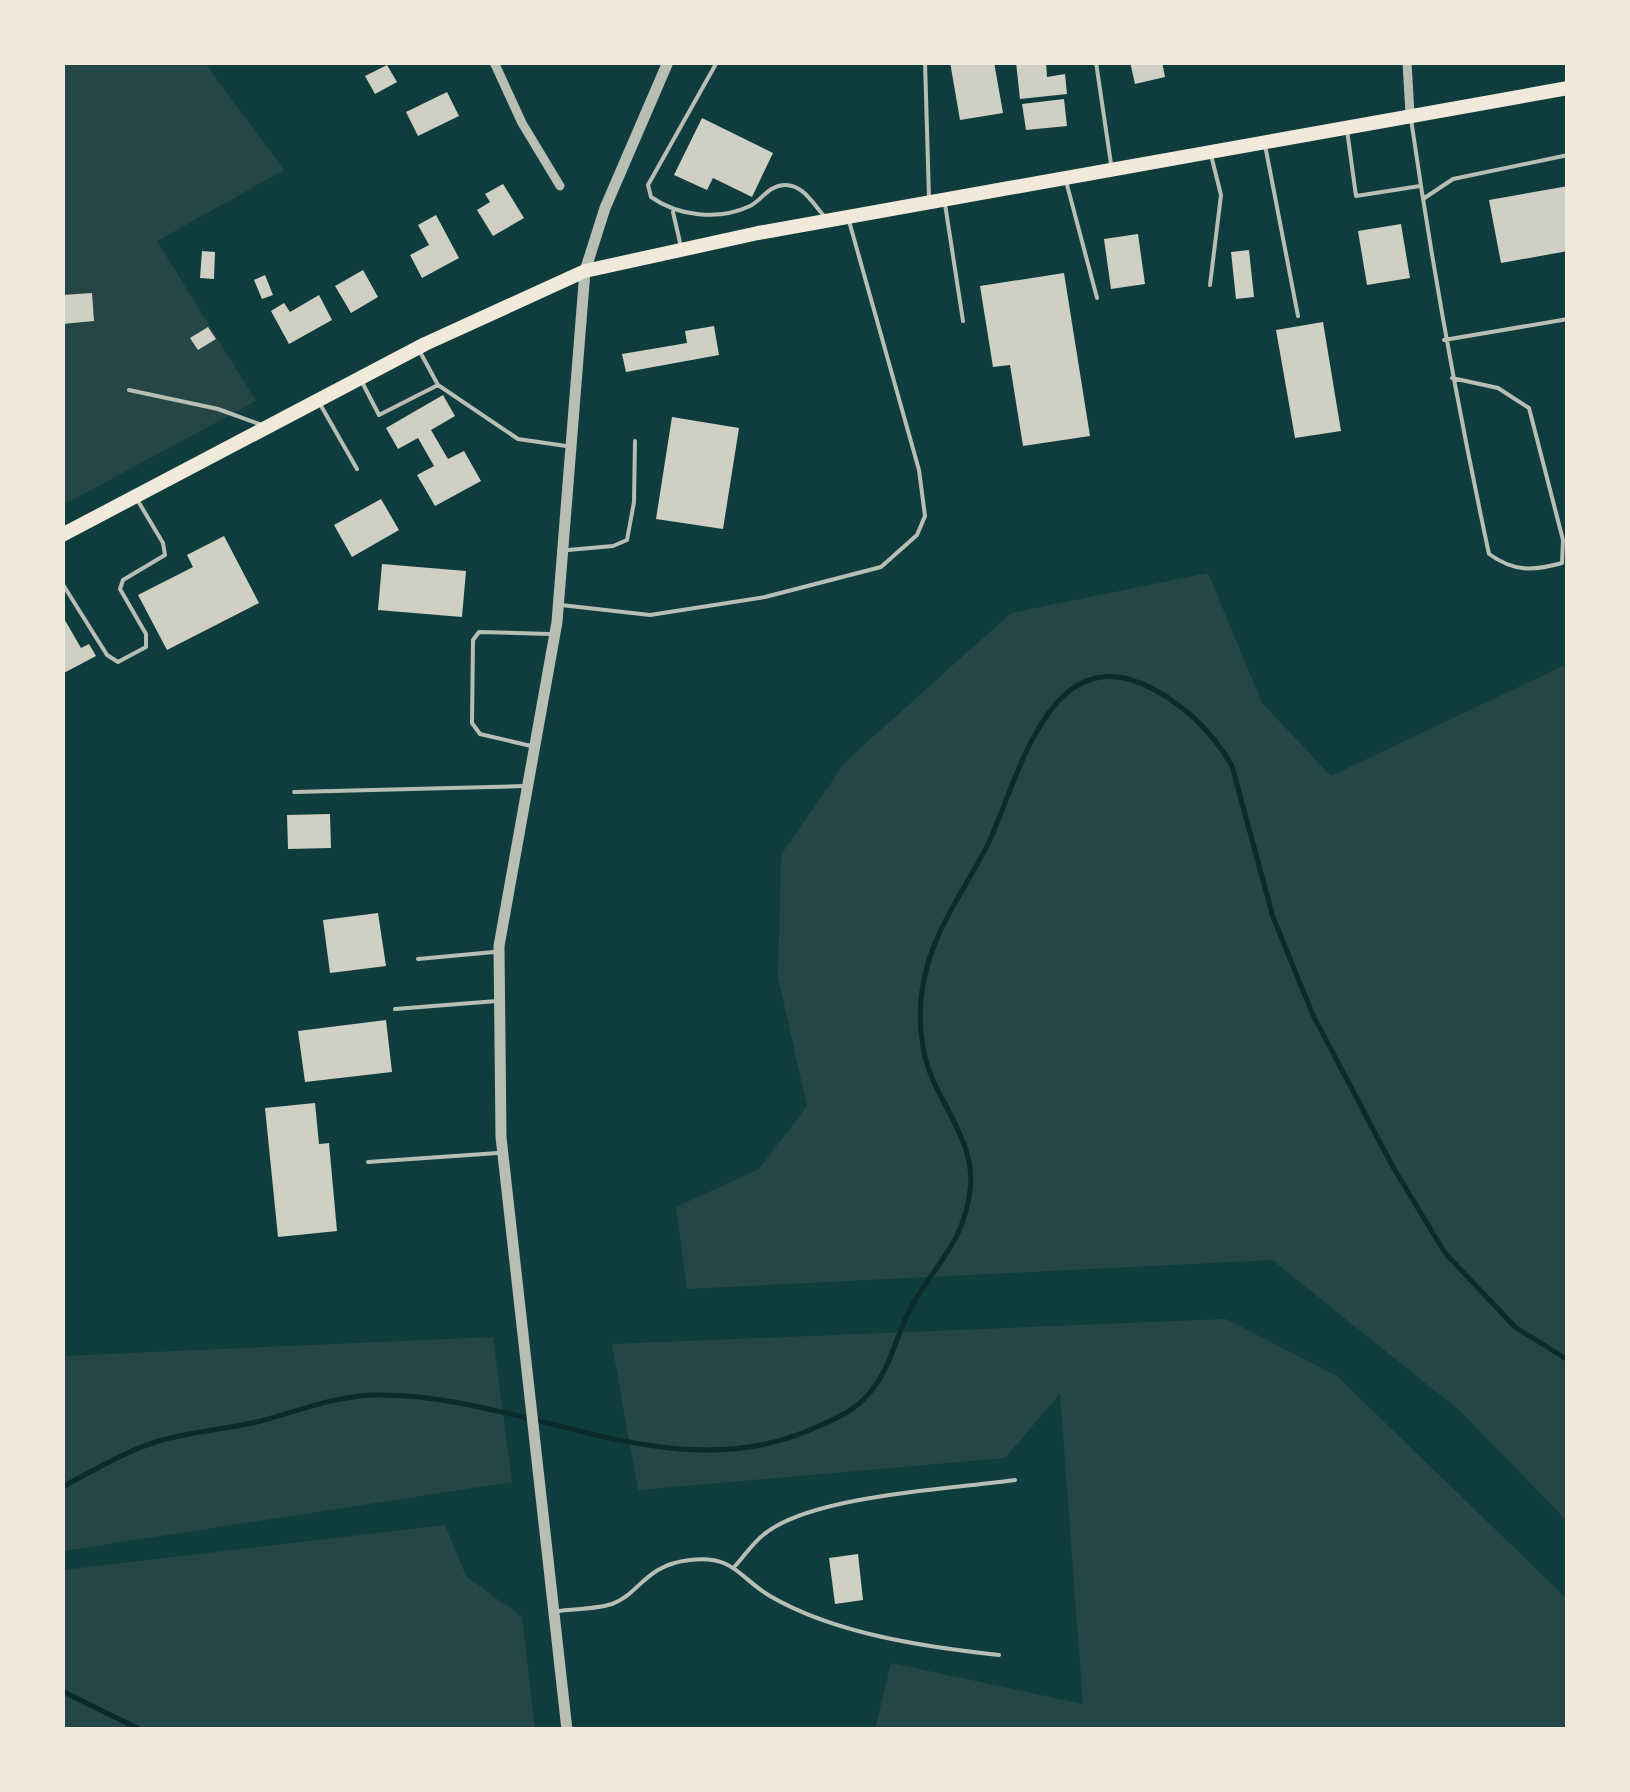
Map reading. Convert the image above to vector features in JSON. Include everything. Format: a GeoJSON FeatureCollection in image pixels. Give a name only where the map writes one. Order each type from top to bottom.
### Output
{"type":"FeatureCollection","features":[{"type":"Feature","properties":{"kind":"main road"},"geometry":{"type":"LineString","coordinates":[[62,535],[418,348],[585,271],[828,220],[1568,88]]}},
{"type":"Feature","properties":{"kind":"street"},"geometry":{"type":"LineString","coordinates":[[494,62],[522,123],[560,186]]}},
{"type":"Feature","properties":{"kind":"street"},"geometry":{"type":"LineString","coordinates":[[567,1730],[503,1153],[499,951],[532,746],[555,634],[585,271],[605,208],[668,62]]}},
{"type":"Feature","properties":{"kind":"street"},"geometry":{"type":"LineString","coordinates":[[1408,62],[1410,114]]}},
{"type":"Feature","properties":{"kind":"lane"},"geometry":{"type":"LineString","coordinates":[[717,62],[648,186],[651,197],[673,212],[708,215],[751,206],[767,191],[786,184],[804,192],[828,220]]}},
{"type":"Feature","properties":{"kind":"lane"},"geometry":{"type":"LineString","coordinates":[[926,62],[937,200],[963,321]]}},
{"type":"Feature","properties":{"kind":"lane"},"geometry":{"type":"LineString","coordinates":[[1096,62],[1111,168]]}},
{"type":"Feature","properties":{"kind":"lane"},"geometry":{"type":"LineString","coordinates":[[1410,114],[1444,340],[1489,554],[1509,568],[1538,570],[1562,563],[1562,540],[1529,408],[1498,388],[1452,378]]}},
{"type":"Feature","properties":{"kind":"lane"},"geometry":{"type":"LineString","coordinates":[[1346,126],[1356,196],[1420,186]]}},
{"type":"Feature","properties":{"kind":"lane"},"geometry":{"type":"LineString","coordinates":[[1264,140],[1298,316]]}},
{"type":"Feature","properties":{"kind":"lane"},"geometry":{"type":"LineString","coordinates":[[1210,150],[1221,195],[1210,285]]}},
{"type":"Feature","properties":{"kind":"lane"},"geometry":{"type":"LineString","coordinates":[[1423,199],[1453,178],[1568,155]]}},
{"type":"Feature","properties":{"kind":"lane"},"geometry":{"type":"LineString","coordinates":[[1065,177],[1097,298]]}},
{"type":"Feature","properties":{"kind":"lane"},"geometry":{"type":"LineString","coordinates":[[673,212],[682,250]]}},
{"type":"Feature","properties":{"kind":"lane"},"geometry":{"type":"LineString","coordinates":[[558,605],[650,616],[764,596],[881,567],[917,535],[924,516],[919,470],[847,217]]}},
{"type":"Feature","properties":{"kind":"lane"},"geometry":{"type":"LineString","coordinates":[[1444,340],[1568,320]]}},
{"type":"Feature","properties":{"kind":"lane"},"geometry":{"type":"LineString","coordinates":[[418,348],[438,385],[518,439],[571,446]]}},
{"type":"Feature","properties":{"kind":"lane"},"geometry":{"type":"LineString","coordinates":[[360,378],[379,415],[438,385]]}},
{"type":"Feature","properties":{"kind":"lane"},"geometry":{"type":"LineString","coordinates":[[129,390],[218,409],[266,426]]}},
{"type":"Feature","properties":{"kind":"lane"},"geometry":{"type":"LineString","coordinates":[[317,400],[357,468]]}},
{"type":"Feature","properties":{"kind":"lane"},"geometry":{"type":"LineString","coordinates":[[563,550],[613,546],[627,540],[634,502],[635,441]]}},
{"type":"Feature","properties":{"kind":"lane"},"geometry":{"type":"LineString","coordinates":[[62,582],[107,656],[118,662],[146,648],[146,634],[120,589],[123,580],[165,554],[135,496]]}},
{"type":"Feature","properties":{"kind":"lane"},"geometry":{"type":"LineString","coordinates":[[532,746],[480,734],[472,722],[473,640],[479,632],[555,634]]}},
{"type":"Feature","properties":{"kind":"lane"},"geometry":{"type":"LineString","coordinates":[[294,792],[525,786]]}},
{"type":"Feature","properties":{"kind":"lane"},"geometry":{"type":"LineString","coordinates":[[418,959],[499,951]]}},
{"type":"Feature","properties":{"kind":"lane"},"geometry":{"type":"LineString","coordinates":[[395,1009],[497,1001]]}},
{"type":"Feature","properties":{"kind":"lane"},"geometry":{"type":"LineString","coordinates":[[368,1162],[503,1153]]}},
{"type":"Feature","properties":{"kind":"lane"},"geometry":{"type":"LineString","coordinates":[[735,1566],[766,1532],[793,1518],[856,1502],[1015,1480]]}},
{"type":"Feature","properties":{"kind":"lane"},"geometry":{"type":"LineString","coordinates":[[554,1612],[614,1603],[651,1570],[692,1560],[735,1566],[766,1594],[797,1610],[850,1627],[1000,1655]]}},
{"type":"Feature","properties":{"kind":"shaded area"},"geometry":{"type":"Polygon","coordinates":[[[63,63],[205,63],[284,170],[157,241],[256,401],[63,505],[63,63]]]}},
{"type":"Feature","properties":{"kind":"shaded area"},"geometry":{"type":"Polygon","coordinates":[[[1208,573],[1262,703],[1331,776],[1567,664],[1567,1521],[1458,1409],[1272,1260],[687,1289],[676,1207],[759,1169],[807,1106],[778,977],[781,855],[846,761],[1011,613],[1208,573]]]}},
{"type":"Feature","properties":{"kind":"shaded area"},"geometry":{"type":"Polygon","coordinates":[[[1226,1319],[1337,1376],[1567,1599],[1567,1729],[875,1729],[891,1663],[1083,1704],[1060,1394],[1005,1458],[638,1490],[612,1344],[1226,1319]]]}},
{"type":"Feature","properties":{"kind":"shaded area"},"geometry":{"type":"Polygon","coordinates":[[[493,1337],[512,1482],[63,1551],[63,1356],[493,1337]]]}},
{"type":"Feature","properties":{"kind":"shaded area"},"geometry":{"type":"Polygon","coordinates":[[[445,1525],[466,1576],[522,1617],[535,1729],[63,1729],[63,1570],[445,1525]]]}},
{"type":"Feature","properties":{"kind":"building"},"geometry":{"type":"Polygon","coordinates":[[[950,62],[994,62],[1003,113],[960,120],[950,62]]]}},
{"type":"Feature","properties":{"kind":"building"},"geometry":{"type":"Polygon","coordinates":[[[1016,62],[1046,62],[1047,77],[1065,74],[1067,94],[1020,99],[1016,62]]]}},
{"type":"Feature","properties":{"kind":"building"},"geometry":{"type":"Polygon","coordinates":[[[1130,62],[1162,62],[1165,77],[1135,84],[1130,62]]]}},
{"type":"Feature","properties":{"kind":"building"},"geometry":{"type":"Polygon","coordinates":[[[387,65],[397,82],[375,94],[365,76],[387,65]]]}},
{"type":"Feature","properties":{"kind":"building"},"geometry":{"type":"Polygon","coordinates":[[[447,92],[459,116],[418,136],[406,112],[447,92]]]}},
{"type":"Feature","properties":{"kind":"building"},"geometry":{"type":"Polygon","coordinates":[[[1064,99],[1067,126],[1026,130],[1022,104],[1064,99]]]}},
{"type":"Feature","properties":{"kind":"building"},"geometry":{"type":"Polygon","coordinates":[[[702,118],[773,153],[752,197],[713,178],[707,190],[674,175],[702,118]]]}},
{"type":"Feature","properties":{"kind":"building"},"geometry":{"type":"Polygon","coordinates":[[[503,184],[524,218],[493,236],[477,210],[490,202],[485,194],[503,184]]]}},
{"type":"Feature","properties":{"kind":"building"},"geometry":{"type":"Polygon","coordinates":[[[1568,186],[1568,251],[1501,263],[1489,200],[1568,186]]]}},
{"type":"Feature","properties":{"kind":"building"},"geometry":{"type":"Polygon","coordinates":[[[436,215],[459,258],[422,278],[410,255],[429,245],[418,225],[436,215]]]}},
{"type":"Feature","properties":{"kind":"building"},"geometry":{"type":"Polygon","coordinates":[[[1401,224],[1410,278],[1367,285],[1358,231],[1401,224]]]}},
{"type":"Feature","properties":{"kind":"building"},"geometry":{"type":"Polygon","coordinates":[[[1138,234],[1145,284],[1111,289],[1104,239],[1138,234]]]}},
{"type":"Feature","properties":{"kind":"building"},"geometry":{"type":"Polygon","coordinates":[[[1249,250],[1254,297],[1236,299],[1231,252],[1249,250]]]}},
{"type":"Feature","properties":{"kind":"building"},"geometry":{"type":"Polygon","coordinates":[[[202,251],[215,252],[214,279],[200,278],[202,251]]]}},
{"type":"Feature","properties":{"kind":"building"},"geometry":{"type":"Polygon","coordinates":[[[363,270],[378,297],[351,313],[335,286],[363,270]]]}},
{"type":"Feature","properties":{"kind":"building"},"geometry":{"type":"Polygon","coordinates":[[[1064,273],[1090,436],[1023,446],[1010,365],[993,367],[980,286],[1064,273]]]}},
{"type":"Feature","properties":{"kind":"building"},"geometry":{"type":"Polygon","coordinates":[[[265,275],[273,295],[262,299],[254,280],[265,275]]]}},
{"type":"Feature","properties":{"kind":"building"},"geometry":{"type":"Polygon","coordinates":[[[92,293],[94,321],[62,324],[62,295],[92,293]]]}},
{"type":"Feature","properties":{"kind":"building"},"geometry":{"type":"Polygon","coordinates":[[[319,295],[332,320],[289,344],[271,311],[284,303],[290,312],[319,295]]]}},
{"type":"Feature","properties":{"kind":"building"},"geometry":{"type":"Polygon","coordinates":[[[1323,322],[1341,431],[1295,438],[1276,330],[1323,322]]]}},
{"type":"Feature","properties":{"kind":"building"},"geometry":{"type":"Polygon","coordinates":[[[714,326],[719,355],[626,372],[622,354],[687,343],[685,331],[714,326]]]}},
{"type":"Feature","properties":{"kind":"building"},"geometry":{"type":"Polygon","coordinates":[[[208,327],[216,339],[198,350],[190,338],[208,327]]]}},
{"type":"Feature","properties":{"kind":"building"},"geometry":{"type":"Polygon","coordinates":[[[443,395],[455,416],[431,430],[448,459],[464,451],[481,481],[435,506],[417,475],[434,466],[418,438],[398,449],[386,428],[443,395]]]}},
{"type":"Feature","properties":{"kind":"building"},"geometry":{"type":"Polygon","coordinates":[[[672,417],[739,428],[723,529],[656,519],[672,417]]]}},
{"type":"Feature","properties":{"kind":"building"},"geometry":{"type":"Polygon","coordinates":[[[381,499],[399,530],[352,557],[334,525],[381,499]]]}},
{"type":"Feature","properties":{"kind":"building"},"geometry":{"type":"Polygon","coordinates":[[[224,536],[259,603],[167,650],[138,595],[193,567],[187,555],[224,536]]]}},
{"type":"Feature","properties":{"kind":"building"},"geometry":{"type":"Polygon","coordinates":[[[382,564],[466,571],[462,617],[378,610],[382,564]]]}},
{"type":"Feature","properties":{"kind":"building"},"geometry":{"type":"Polygon","coordinates":[[[62,615],[81,648],[89,644],[96,656],[62,674],[62,615]]]}},
{"type":"Feature","properties":{"kind":"building"},"geometry":{"type":"Polygon","coordinates":[[[330,814],[331,848],[288,849],[287,815],[330,814]]]}},
{"type":"Feature","properties":{"kind":"building"},"geometry":{"type":"Polygon","coordinates":[[[378,913],[386,966],[330,973],[323,920],[378,913]]]}},
{"type":"Feature","properties":{"kind":"building"},"geometry":{"type":"Polygon","coordinates":[[[386,1020],[392,1072],[305,1082],[298,1031],[386,1020]]]}},
{"type":"Feature","properties":{"kind":"building"},"geometry":{"type":"Polygon","coordinates":[[[315,1103],[319,1144],[329,1143],[337,1231],[278,1237],[265,1108],[315,1103]]]}},
{"type":"Feature","properties":{"kind":"building"},"geometry":{"type":"Polygon","coordinates":[[[858,1554],[863,1600],[835,1604],[829,1558],[858,1554]]]}},
{"type":"Feature","properties":{"kind":"waterway"},"geometry":{"type":"LineString","coordinates":[[62,1487],[162,1440],[362,1396],[431,1398],[647,1445],[701,1450],[754,1446],[807,1431],[857,1405],[880,1378],[913,1304],[962,1225],[970,1191],[965,1147],[933,1080],[923,1048],[921,1002],[932,950],[989,842],[1027,749],[1044,719],[1065,695],[1089,680],[1119,677],[1155,690],[1178,705],[1199,722],[1225,754],[1232,766],[1273,917],[1313,1015],[1393,1167],[1445,1253],[1515,1327],[1568,1360]]}},
{"type":"Feature","properties":{"kind":"waterway"},"geometry":{"type":"LineString","coordinates":[[62,1691],[141,1730]]}}]}
